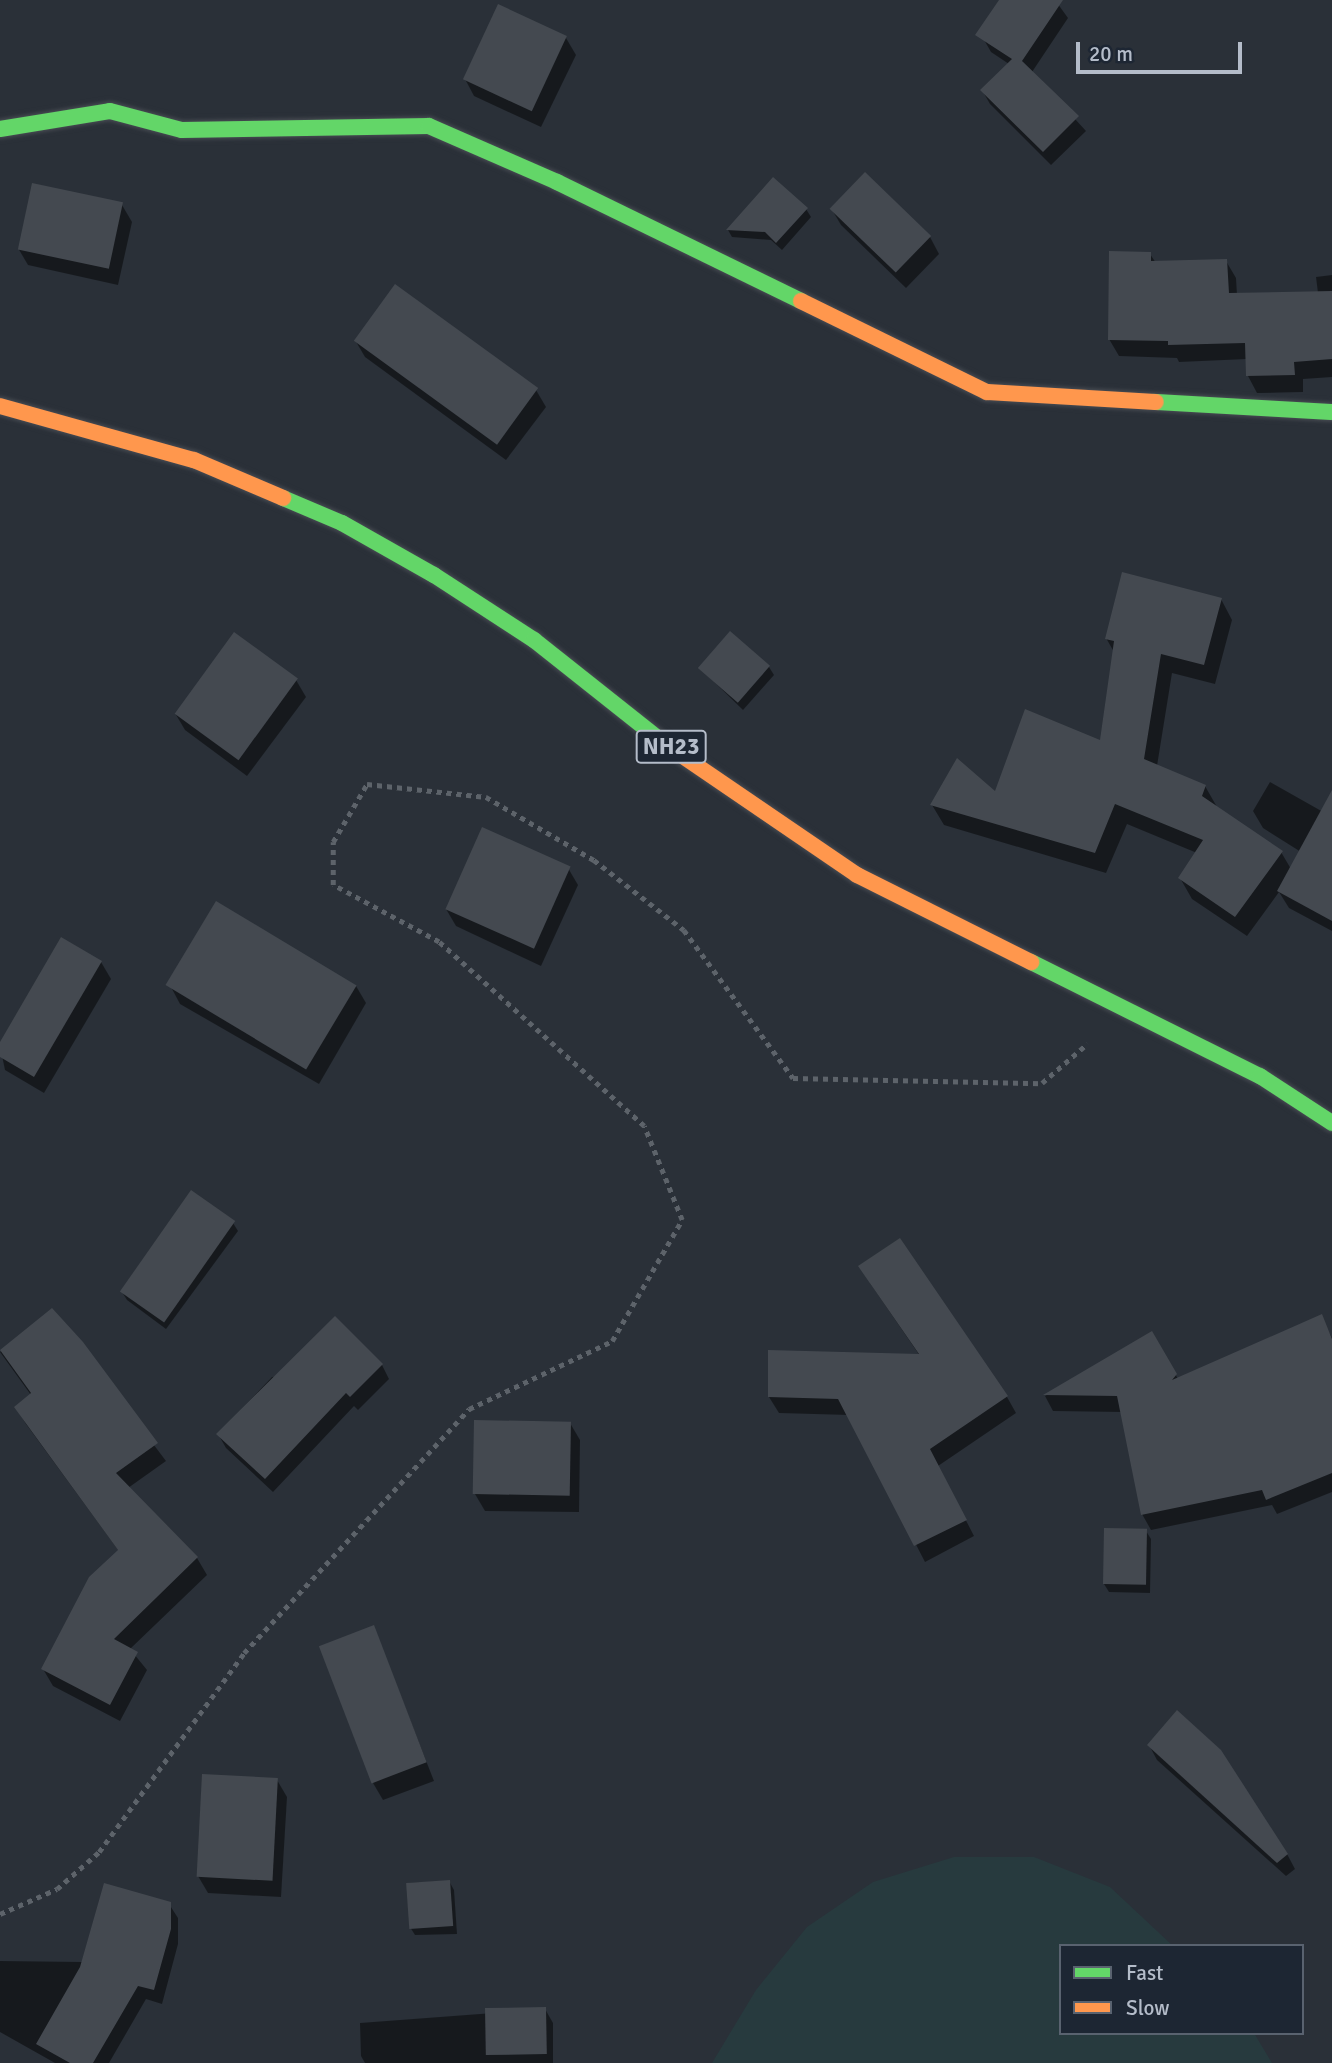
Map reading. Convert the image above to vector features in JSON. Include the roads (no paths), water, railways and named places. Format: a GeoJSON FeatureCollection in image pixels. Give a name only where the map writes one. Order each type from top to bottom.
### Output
{"type":"FeatureCollection","features":[{"type":"Feature","properties":{"kind":"main road"},"geometry":{"type":"LineString","coordinates":[[0,129],[110,111],[182,130],[429,126],[557,182],[987,392],[1332,412]]}},
{"type":"Feature","properties":{"kind":"main road","name":"NH23"},"geometry":{"type":"LineString","coordinates":[[0,406],[194,460],[342,523],[434,575],[534,640],[663,742],[856,874],[1260,1076],[1332,1123]]}}]}
